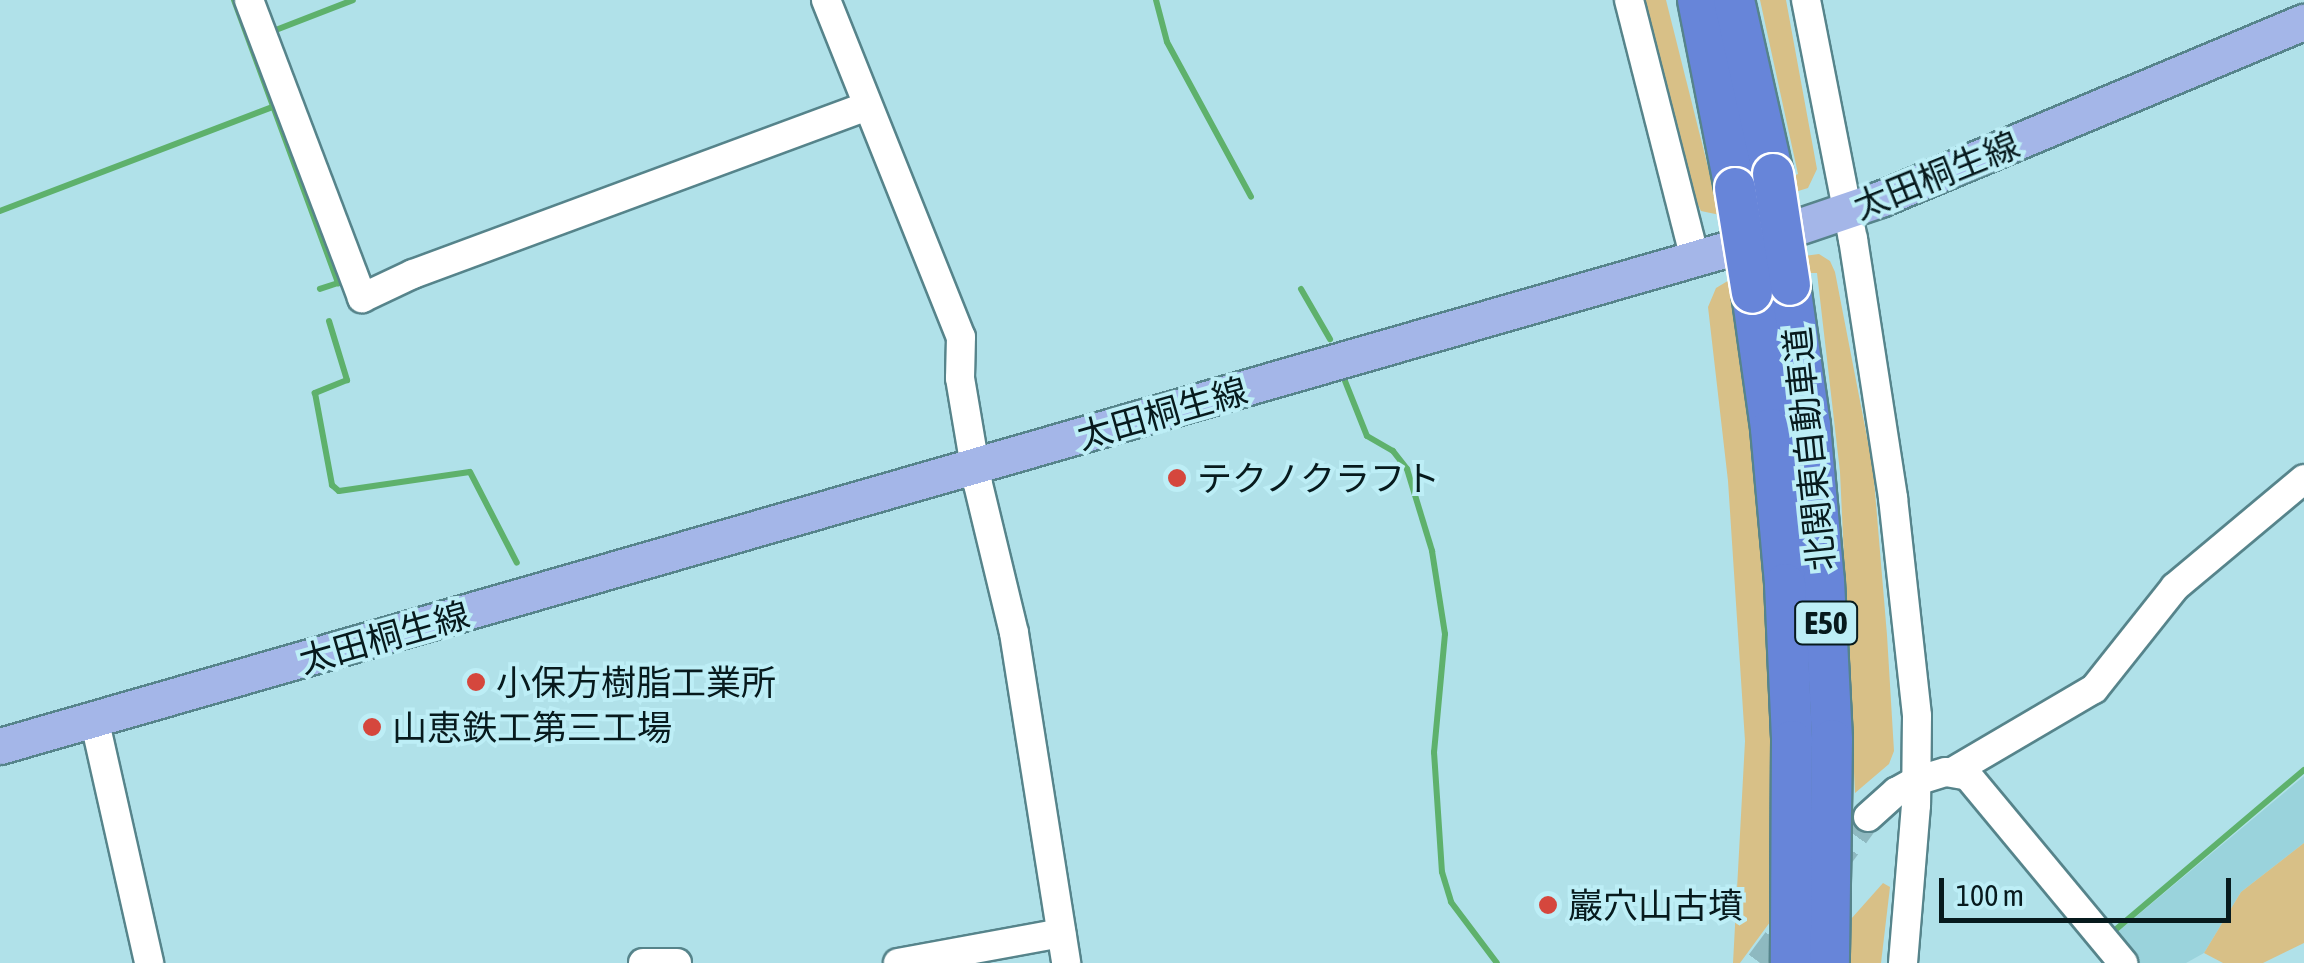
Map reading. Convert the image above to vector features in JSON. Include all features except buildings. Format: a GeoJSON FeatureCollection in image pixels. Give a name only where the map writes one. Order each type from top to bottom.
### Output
{"type":"FeatureCollection","features":[{"type":"Feature","properties":{"kind":"highway"},"geometry":{"type":"LineString","coordinates":[[1683,0],[1723,121]]}},
{"type":"Feature","properties":{"kind":"highway","name":"北関東自動車道"},"geometry":{"type":"LineString","coordinates":[[1698,0],[1734,188],[1771,289],[1810,425],[1824,580],[1832,740],[1829,963]]}},
{"type":"Feature","properties":{"kind":"highway","name":"北関東自動車道"},"geometry":{"type":"LineString","coordinates":[[1734,0],[1773,174],[1772,429],[1785,584],[1792,741],[1791,963]]}},
{"type":"Feature","properties":{"kind":"main road","name":"太田桐生線"},"geometry":{"type":"LineString","coordinates":[[0,746],[1695,259],[1847,211],[2304,22]]}},
{"type":"Feature","properties":{"kind":"street"},"geometry":{"type":"LineString","coordinates":[[249,0],[362,298],[412,274],[866,106]]}},
{"type":"Feature","properties":{"kind":"street"},"geometry":{"type":"LineString","coordinates":[[826,0],[961,337],[960,378],[975,465],[1014,633],[1066,963]]}},
{"type":"Feature","properties":{"kind":"street"},"geometry":{"type":"LineString","coordinates":[[1629,0],[1695,259]]}},
{"type":"Feature","properties":{"kind":"street"},"geometry":{"type":"LineString","coordinates":[[1806,0],[1847,211],[1894,498],[1917,716],[1903,963]]}},
{"type":"Feature","properties":{"kind":"street"},"geometry":{"type":"LineString","coordinates":[[1868,817],[1896,792],[1916,781],[1954,771],[2094,689],[2175,587],[2304,479]]}},
{"type":"Feature","properties":{"kind":"street"},"geometry":{"type":"LineString","coordinates":[[94,718],[149,963]]}},
{"type":"Feature","properties":{"kind":"street"},"geometry":{"type":"LineString","coordinates":[[1954,771],[1973,780],[2123,963]]}},
{"type":"Feature","properties":{"kind":"street"},"geometry":{"type":"LineString","coordinates":[[898,963],[1061,932]]}},
{"type":"Feature","properties":{"kind":"street"},"geometry":{"type":"LineString","coordinates":[[644,963],[677,963]]}},
{"type":"Feature","properties":{"kind":"shaded area"},"geometry":{"type":"Polygon","coordinates":[[[1637,0],[1666,0],[1720,215],[1701,211],[1692,193],[1637,0]]]}},
{"type":"Feature","properties":{"kind":"shaded area"},"geometry":{"type":"Polygon","coordinates":[[[1760,0],[1786,0],[1817,169],[1808,188],[1795,192],[1791,177],[1798,174],[1760,0]]]}},
{"type":"Feature","properties":{"kind":"shaded area"},"geometry":{"type":"Polygon","coordinates":[[[1819,254],[1830,261],[1835,272],[1873,468],[1887,635],[1894,751],[1889,764],[1855,793],[1840,472],[1817,273],[1807,273],[1804,256],[1819,254]]]}},
{"type":"Feature","properties":{"kind":"shaded area"},"geometry":{"type":"Polygon","coordinates":[[[1731,279],[1764,522],[1775,729],[1773,918],[1740,963],[1733,963],[1745,741],[1728,481],[1708,307],[1716,288],[1731,279]]]}},
{"type":"Feature","properties":{"kind":"shaded area"},"geometry":{"type":"Polygon","coordinates":[[[2304,776],[2304,843],[2241,892],[2204,953],[2186,963],[2137,963],[2114,935],[2304,776]]]}},
{"type":"Feature","properties":{"kind":"shaded area"},"geometry":{"type":"Polygon","coordinates":[[[2304,843],[2304,943],[2263,963],[2223,963],[2204,953],[2241,892],[2304,843]]]}},
{"type":"Feature","properties":{"kind":"shaded area"},"geometry":{"type":"Polygon","coordinates":[[[1883,883],[1890,887],[1881,963],[1850,963],[1851,919],[1883,883]]]}},
{"type":"Feature","properties":{"kind":"waterway"},"geometry":{"type":"LineString","coordinates":[[234,0],[338,283],[320,289]]}},
{"type":"Feature","properties":{"kind":"waterway"},"geometry":{"type":"LineString","coordinates":[[268,33],[353,0]]}},
{"type":"Feature","properties":{"kind":"waterway"},"geometry":{"type":"LineString","coordinates":[[1156,0],[1167,42],[1251,197]]}},
{"type":"Feature","properties":{"kind":"waterway"},"geometry":{"type":"LineString","coordinates":[[0,211],[273,107]]}},
{"type":"Feature","properties":{"kind":"waterway"},"geometry":{"type":"LineString","coordinates":[[1301,289],[1330,339]]}},
{"type":"Feature","properties":{"kind":"waterway"},"geometry":{"type":"LineString","coordinates":[[329,321],[347,380],[315,393],[332,485],[339,491],[470,472],[517,563]]}},
{"type":"Feature","properties":{"kind":"waterway"},"geometry":{"type":"LineString","coordinates":[[1345,381],[1367,436],[1393,451],[1407,469],[1432,551],[1445,634],[1434,752],[1442,872],[1451,902],[1497,963]]}},
{"type":"Feature","properties":{"kind":"waterway"},"geometry":{"type":"LineString","coordinates":[[2114,931],[2304,770]]}},
{"type":"Feature","properties":{"kind":"tunnel"},"geometry":{"type":"LineString","coordinates":[[1830,869],[1868,817]]}},
{"type":"Feature","properties":{"kind":"tunnel"},"geometry":{"type":"LineString","coordinates":[[1760,963],[1792,920]]}},
{"type":"Feature","properties":{"kind":"place","name":"テクノクラフト"},"geometry":{"type":"Point","coordinates":[1177,478]}},
{"type":"Feature","properties":{"kind":"place","name":"小保方樹脂工業所"},"geometry":{"type":"Point","coordinates":[476,682]}},
{"type":"Feature","properties":{"kind":"place","name":"山恵鉄工第三工場"},"geometry":{"type":"Point","coordinates":[372,727]}},
{"type":"Feature","properties":{"kind":"place","name":"巖穴山古墳"},"geometry":{"type":"Point","coordinates":[1548,905]}}]}
